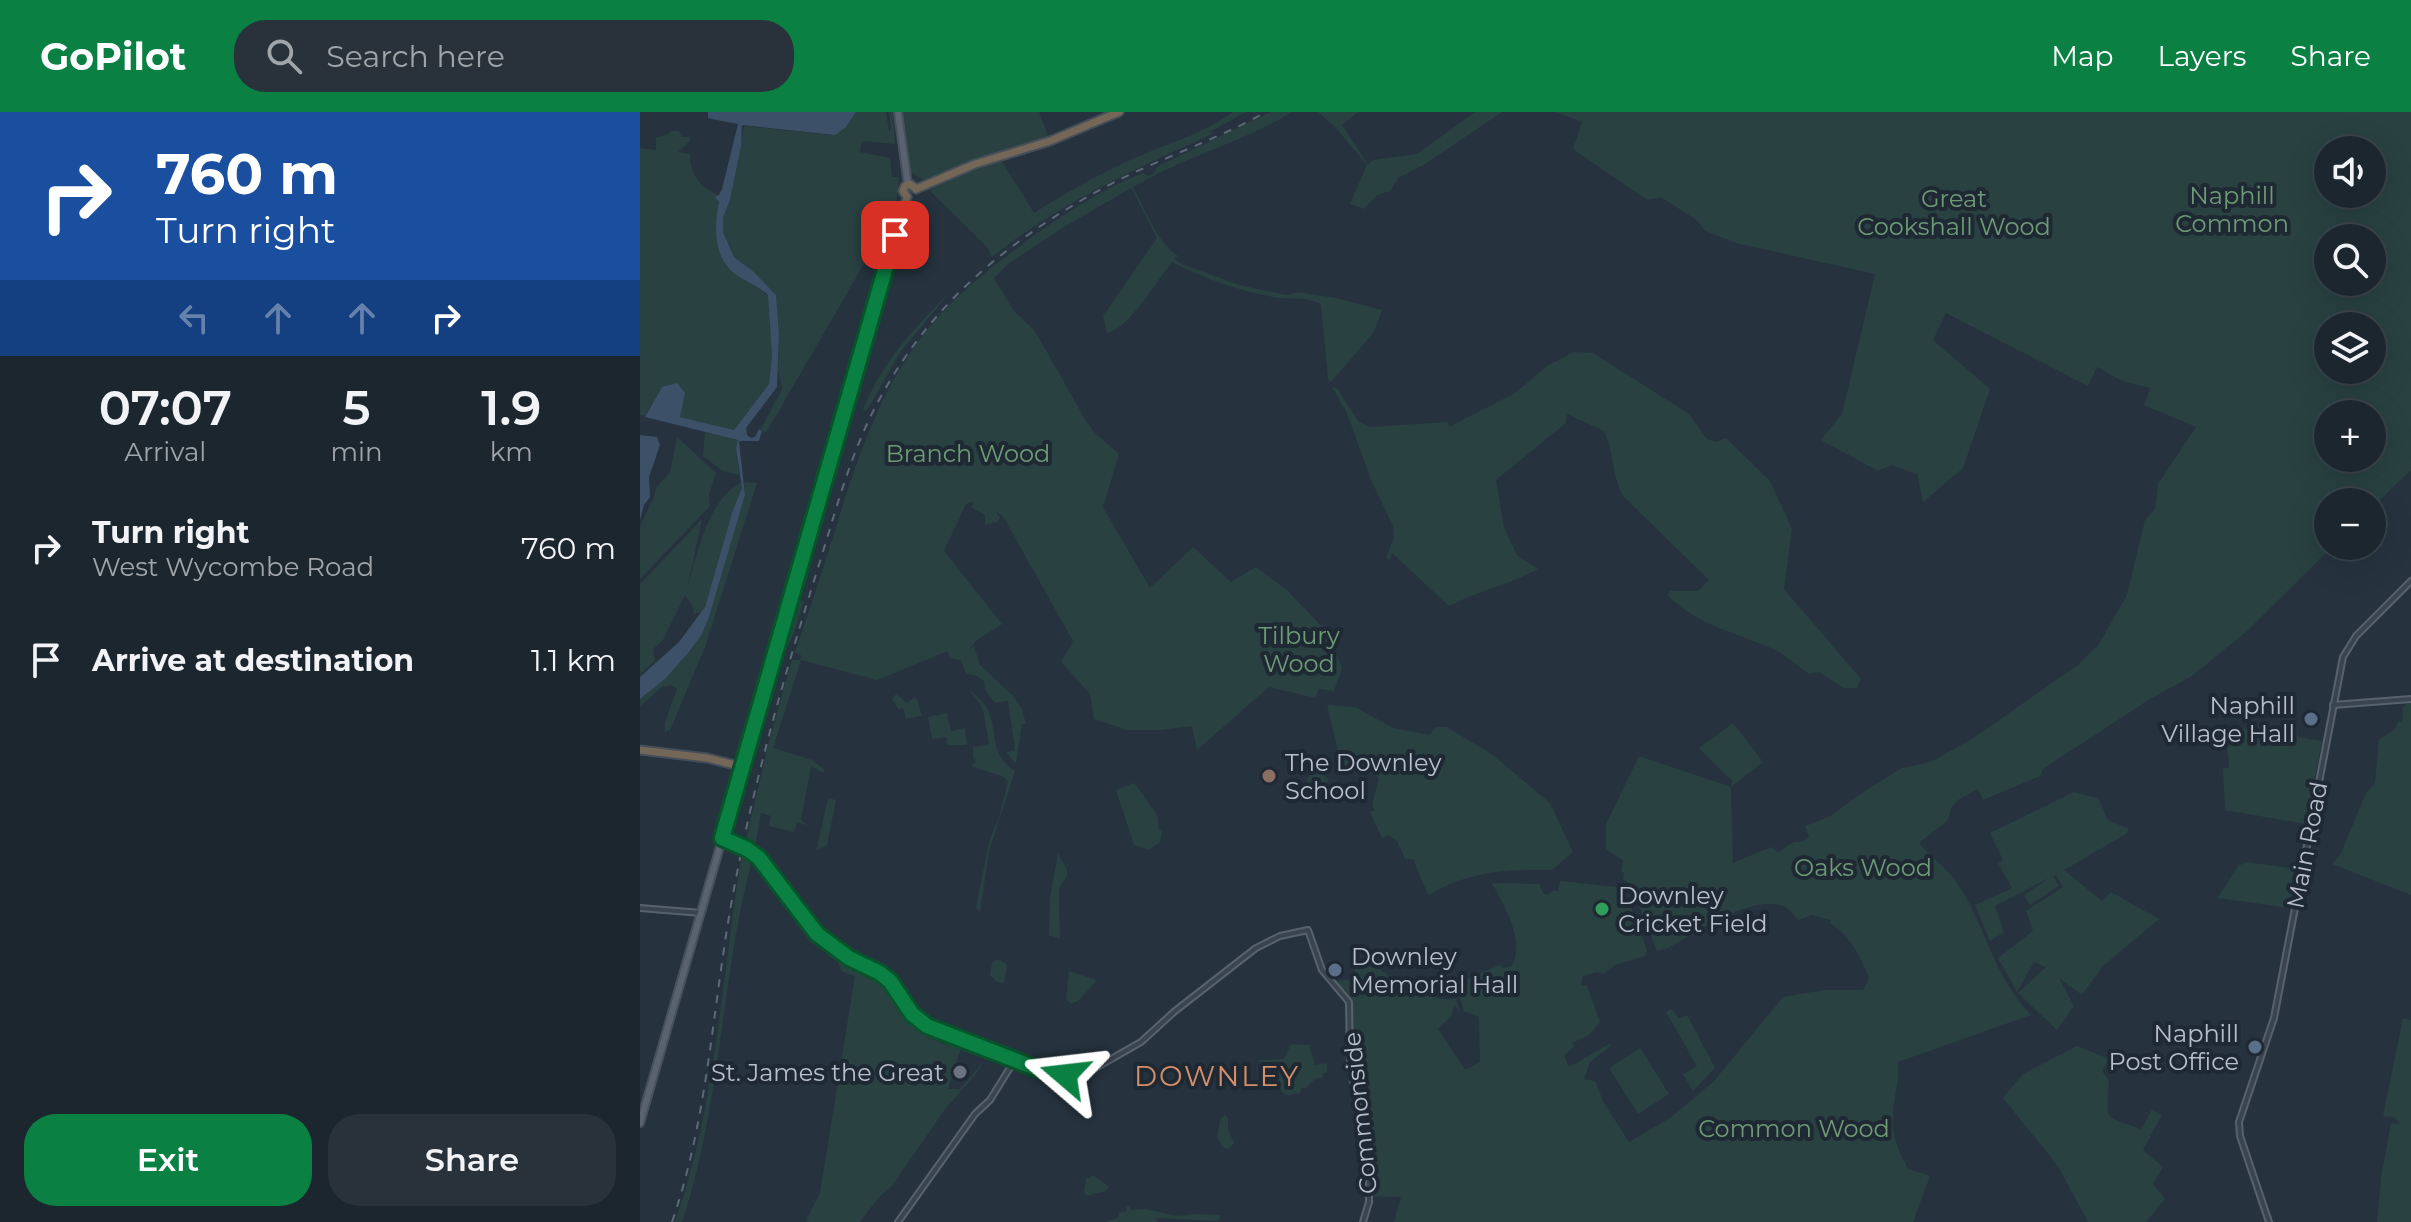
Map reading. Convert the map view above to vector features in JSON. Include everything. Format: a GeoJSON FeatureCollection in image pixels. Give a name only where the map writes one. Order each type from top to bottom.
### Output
{"type":"FeatureCollection","features":[{"type":"Feature","properties":{"kind":"highway"},"geometry":{"type":"LineString","coordinates":[[640,750],[707,758],[743,767],[907,197],[913,196],[912,187],[1066,135],[1119,112]]}},
{"type":"Feature","properties":{"kind":"main road"},"geometry":{"type":"LineString","coordinates":[[898,112],[912,187]]}},
{"type":"Feature","properties":{"kind":"main road"},"geometry":{"type":"LineString","coordinates":[[640,1123],[743,767]]}},
{"type":"Feature","properties":{"kind":"street","name":"Main Road"},"geometry":{"type":"LineString","coordinates":[[2269,1222],[2239,1130],[2240,1118],[2274,1018],[2346,649],[2411,581]]}},
{"type":"Feature","properties":{"kind":"street"},"geometry":{"type":"LineString","coordinates":[[2333,705],[2411,699]]}},
{"type":"Feature","properties":{"kind":"street"},"geometry":{"type":"LineString","coordinates":[[722,838],[759,858],[817,934],[849,958],[890,981],[919,1020],[937,1030],[1016,1058],[990,1100],[975,1114],[898,1222]]}},
{"type":"Feature","properties":{"kind":"street"},"geometry":{"type":"LineString","coordinates":[[640,908],[701,913]]}},
{"type":"Feature","properties":{"kind":"street","name":"Commonside"},"geometry":{"type":"LineString","coordinates":[[1016,1058],[1052,1073],[1071,1075],[1092,1070],[1141,1042],[1175,1011],[1265,943],[1308,930],[1322,970],[1349,1002],[1350,1063],[1369,1171],[1369,1202],[1363,1222]]}},
{"type":"Feature","properties":{"kind":"green space"},"geometry":{"type":"Polygon","coordinates":[[[856,112],[886,112],[889,131],[889,112],[893,112],[895,144],[862,141],[860,152],[890,158],[892,177],[899,177],[896,208],[899,209],[892,234],[879,238],[766,433],[761,429],[782,389],[778,370],[776,295],[734,257],[723,232],[723,218],[730,200],[744,126],[831,135],[846,127],[856,112]]]}},
{"type":"Feature","properties":{"kind":"green space"},"geometry":{"type":"Polygon","coordinates":[[[903,112],[1039,112],[1049,138],[923,180],[911,172],[903,112]]]}},
{"type":"Feature","properties":{"kind":"green space"},"geometry":{"type":"Polygon","coordinates":[[[1233,112],[1246,112],[1210,132],[1214,133],[1071,204],[992,257],[988,248],[930,191],[937,184],[1001,160],[1034,213],[1101,174],[1200,131],[1233,112]]]}},
{"type":"Feature","properties":{"kind":"green space"},"geometry":{"type":"Polygon","coordinates":[[[1271,112],[1292,112],[1133,187],[1157,233],[1178,256],[1174,259],[1182,264],[1239,285],[1286,295],[1298,292],[1336,298],[1382,310],[1374,332],[1332,381],[1329,382],[1328,378],[1321,305],[1311,300],[1279,298],[1238,288],[1172,262],[1125,322],[1107,333],[1103,316],[1157,238],[1131,188],[1064,227],[1008,264],[994,278],[1013,310],[1035,331],[1085,419],[1095,433],[1119,454],[1103,507],[1150,588],[1193,547],[1231,582],[1256,567],[1287,590],[1327,632],[1342,668],[1334,691],[1319,689],[1315,698],[1269,687],[1197,750],[1192,726],[1127,730],[1094,719],[1090,694],[1061,662],[1073,641],[1004,518],[996,511],[1000,518],[997,522],[985,525],[985,515],[971,507],[974,501],[966,504],[944,551],[1002,624],[969,649],[974,646],[980,665],[1013,696],[1022,709],[1026,724],[1022,724],[1016,764],[1006,752],[1015,750],[1008,701],[995,703],[985,690],[984,681],[966,674],[961,660],[949,658],[948,651],[877,680],[801,660],[773,748],[812,760],[825,770],[823,773],[811,766],[801,820],[808,826],[797,822],[794,832],[769,826],[771,816],[761,813],[755,847],[745,844],[792,660],[800,660],[801,655],[795,652],[850,482],[882,402],[911,352],[938,317],[973,283],[1066,214],[1112,187],[1143,173],[1148,176],[1153,174],[1158,166],[1271,112]]]}},
{"type":"Feature","properties":{"kind":"green space"},"geometry":{"type":"Polygon","coordinates":[[[1318,112],[1358,112],[1342,125],[1368,165],[1373,160],[1417,154],[1475,112],[1502,112],[1425,164],[1398,178],[1390,191],[1377,195],[1364,209],[1350,204],[1367,165],[1318,112]]]}},
{"type":"Feature","properties":{"kind":"green space"},"geometry":{"type":"Polygon","coordinates":[[[1555,112],[2411,112],[2411,470],[2386,494],[2386,488],[2314,488],[2314,560],[2319,560],[2247,631],[2192,676],[2150,699],[2043,769],[2040,776],[1983,800],[1978,789],[1958,800],[1952,806],[1948,820],[1919,843],[1958,884],[1999,968],[2031,1015],[1898,1062],[1893,1119],[1895,1138],[1908,1169],[1930,1176],[1913,1222],[1394,1222],[1401,1197],[1373,1196],[1369,1150],[1353,1066],[1352,1006],[1337,981],[1356,979],[1355,967],[1363,967],[1368,961],[1421,993],[1456,999],[1460,1013],[1454,1004],[1452,1015],[1438,1029],[1465,1070],[1480,1062],[1479,1017],[1464,1011],[1460,998],[1464,990],[1459,982],[1500,965],[1504,968],[1512,966],[1515,955],[1512,923],[1492,883],[1539,884],[1547,895],[1558,891],[1560,881],[1616,887],[1629,901],[1647,950],[1645,956],[1615,965],[1604,974],[1597,972],[1583,976],[1581,985],[1587,986],[1600,1022],[1589,1035],[1572,1043],[1574,1047],[1564,1055],[1569,1067],[1612,1045],[1590,1062],[1584,1079],[1595,1081],[1604,1103],[1629,1142],[1670,1118],[1714,1081],[1783,997],[1824,990],[1863,990],[1869,978],[1854,947],[1830,923],[1831,920],[1811,915],[1799,920],[1785,907],[1772,904],[1757,905],[1725,916],[1657,951],[1631,886],[1623,879],[1623,860],[1606,850],[1606,824],[1639,756],[1731,787],[1733,863],[1771,847],[1778,852],[1794,842],[1802,842],[1809,837],[1805,826],[1829,817],[1902,768],[1931,762],[1975,737],[2079,664],[2099,644],[2127,595],[2145,520],[2155,509],[2158,484],[2196,427],[2144,405],[2150,388],[2122,381],[2097,367],[2088,386],[1946,313],[1933,340],[1990,389],[1963,468],[1923,502],[1917,474],[1892,465],[1878,471],[1821,440],[1842,414],[1875,274],[1736,243],[1705,231],[1698,221],[1661,197],[1647,200],[1573,149],[1582,122],[1555,112]]]}},
{"type":"Feature","properties":{"kind":"green space"},"geometry":{"type":"Polygon","coordinates":[[[679,131],[682,137],[690,137],[690,141],[678,152],[690,154],[697,179],[706,189],[719,195],[717,231],[725,260],[743,279],[769,298],[772,356],[769,384],[734,430],[680,417],[662,387],[645,416],[640,415],[640,148],[656,150],[656,137],[679,131]]]}},
{"type":"Feature","properties":{"kind":"green space"},"geometry":{"type":"Polygon","coordinates":[[[951,291],[901,351],[869,407],[863,410],[890,361],[912,332],[951,291]]]}},
{"type":"Feature","properties":{"kind":"green space"},"geometry":{"type":"Polygon","coordinates":[[[1574,352],[1593,353],[1689,414],[1707,439],[1716,442],[1726,438],[1770,481],[1792,529],[1784,589],[1861,679],[1857,688],[1843,688],[1819,672],[1809,674],[1779,652],[1692,615],[1668,595],[1670,591],[1698,591],[1709,580],[1624,497],[1604,431],[1567,414],[1566,423],[1496,480],[1504,528],[1517,555],[1538,569],[1449,606],[1392,553],[1390,559],[1386,558],[1394,538],[1393,526],[1371,480],[1347,413],[1332,387],[1338,389],[1358,421],[1370,427],[1448,422],[1449,427],[1515,393],[1547,366],[1574,352]]]}},
{"type":"Feature","properties":{"kind":"green space"},"geometry":{"type":"Polygon","coordinates":[[[705,432],[739,440],[736,450],[739,475],[723,471],[703,456],[705,432]]]}},
{"type":"Feature","properties":{"kind":"green space"},"geometry":{"type":"Polygon","coordinates":[[[677,437],[716,473],[709,494],[710,506],[640,579],[640,526],[656,488],[670,472],[677,437]]]}},
{"type":"Feature","properties":{"kind":"green space"},"geometry":{"type":"Polygon","coordinates":[[[741,482],[703,612],[694,614],[685,595],[663,640],[653,649],[655,661],[640,674],[640,584],[702,519],[687,590],[699,545],[711,516],[729,491],[741,482]]]}},
{"type":"Feature","properties":{"kind":"green space"},"geometry":{"type":"Polygon","coordinates":[[[744,482],[757,483],[705,647],[670,730],[665,732],[665,722],[677,689],[671,685],[662,687],[640,706],[640,699],[671,673],[701,634],[745,495],[744,482]]]}},
{"type":"Feature","properties":{"kind":"green space"},"geometry":{"type":"Polygon","coordinates":[[[798,600],[804,602],[790,643],[782,642],[795,602],[799,603],[798,600]]]}},
{"type":"Feature","properties":{"kind":"green space"},"geometry":{"type":"Polygon","coordinates":[[[969,689],[987,708],[997,749],[1015,771],[989,851],[980,912],[976,908],[989,842],[1008,782],[1004,777],[971,766],[976,761],[973,747],[989,744],[983,709],[969,689]]]}},
{"type":"Feature","properties":{"kind":"green space"},"geometry":{"type":"Polygon","coordinates":[[[896,694],[907,703],[916,697],[922,716],[906,719],[903,708],[898,709],[892,699],[896,694]]]}},
{"type":"Feature","properties":{"kind":"green space"},"geometry":{"type":"Polygon","coordinates":[[[2411,703],[2411,895],[2332,864],[2341,853],[2366,793],[2375,783],[2379,740],[2395,729],[2398,722],[2402,722],[2403,708],[2411,703]]]}},
{"type":"Feature","properties":{"kind":"green space"},"geometry":{"type":"Polygon","coordinates":[[[1327,705],[1355,707],[1393,728],[1430,735],[1436,727],[1447,727],[1493,755],[1550,803],[1573,852],[1552,870],[1518,870],[1473,876],[1428,895],[1413,859],[1405,859],[1397,841],[1388,835],[1382,838],[1370,812],[1375,810],[1372,806],[1379,778],[1373,773],[1343,772],[1327,705]]]}},
{"type":"Feature","properties":{"kind":"green space"},"geometry":{"type":"Polygon","coordinates":[[[947,713],[951,731],[965,728],[967,745],[947,745],[946,737],[932,739],[928,717],[947,713]]]}},
{"type":"Feature","properties":{"kind":"green space"},"geometry":{"type":"Polygon","coordinates":[[[1733,723],[1763,762],[1731,787],[1732,781],[1699,748],[1733,723]]]}},
{"type":"Feature","properties":{"kind":"green space"},"geometry":{"type":"Polygon","coordinates":[[[2297,727],[2298,737],[2322,741],[2306,824],[2225,810],[2223,768],[2228,768],[2229,764],[2225,729],[2297,727]]]}},
{"type":"Feature","properties":{"kind":"green space"},"geometry":{"type":"Polygon","coordinates":[[[1313,769],[1329,779],[1319,796],[1303,787],[1313,769]]]}},
{"type":"Feature","properties":{"kind":"green space"},"geometry":{"type":"Polygon","coordinates":[[[1134,783],[1157,814],[1159,830],[1162,831],[1160,842],[1149,850],[1134,845],[1116,790],[1134,783]]]}},
{"type":"Feature","properties":{"kind":"green space"},"geometry":{"type":"Polygon","coordinates":[[[2074,792],[2098,798],[2108,820],[2129,829],[2126,834],[2064,870],[2102,901],[2111,892],[2159,919],[2102,967],[2082,995],[2059,978],[2074,1006],[2057,1030],[2018,993],[2046,967],[2034,962],[2017,992],[1998,958],[2033,931],[2026,911],[2063,887],[2056,875],[2053,876],[2059,886],[2030,905],[2024,895],[2049,878],[1995,906],[2004,932],[1990,941],[1975,905],[2012,888],[1998,863],[2003,860],[1990,833],[2074,792]]]}},
{"type":"Feature","properties":{"kind":"green space"},"geometry":{"type":"Polygon","coordinates":[[[828,798],[836,800],[827,845],[816,851],[828,798]]]}},
{"type":"Feature","properties":{"kind":"green space"},"geometry":{"type":"Polygon","coordinates":[[[742,853],[753,857],[742,902],[705,1132],[682,1222],[675,1222],[689,1178],[709,1087],[742,853]]]}},
{"type":"Feature","properties":{"kind":"green space"},"geometry":{"type":"Polygon","coordinates":[[[1058,853],[1067,870],[1059,889],[1060,939],[1049,935],[1050,897],[1058,853]]]}},
{"type":"Feature","properties":{"kind":"green space"},"geometry":{"type":"Polygon","coordinates":[[[2247,862],[2294,869],[2290,908],[2218,898],[2238,866],[2247,862]]]}},
{"type":"Feature","properties":{"kind":"green space"},"geometry":{"type":"Polygon","coordinates":[[[829,949],[889,985],[910,1014],[932,1030],[928,1037],[943,1044],[962,1045],[948,1089],[960,1089],[985,1060],[945,1109],[892,1186],[878,1198],[860,1222],[806,1220],[820,1193],[855,976],[841,971],[836,956],[829,949]]]}},
{"type":"Feature","properties":{"kind":"green space"},"geometry":{"type":"Polygon","coordinates":[[[998,959],[1007,964],[1004,983],[997,982],[990,975],[992,963],[998,959]]]}},
{"type":"Feature","properties":{"kind":"green space"},"geometry":{"type":"Polygon","coordinates":[[[1069,971],[1097,980],[1079,1000],[1071,1004],[1066,999],[1069,971]]]}},
{"type":"Feature","properties":{"kind":"green space"},"geometry":{"type":"Polygon","coordinates":[[[1671,1009],[1679,1018],[1687,1015],[1715,1068],[1693,1091],[1683,1074],[1697,1066],[1666,1012],[1671,1009]]]}},
{"type":"Feature","properties":{"kind":"green space"},"geometry":{"type":"Polygon","coordinates":[[[2403,1018],[2411,1020],[2411,1222],[2377,1222],[2391,1123],[2399,1124],[2395,1117],[2383,1116],[2403,1018]]]}},
{"type":"Feature","properties":{"kind":"green space"},"geometry":{"type":"Polygon","coordinates":[[[1291,1044],[1309,1045],[1315,1065],[1327,1063],[1327,1072],[1323,1074],[1324,1077],[1301,1088],[1300,1093],[1287,1095],[1277,1082],[1262,1082],[1259,1060],[1284,1059],[1291,1044]]]}},
{"type":"Feature","properties":{"kind":"green space"},"geometry":{"type":"Polygon","coordinates":[[[2077,1046],[2109,1059],[2102,1071],[2109,1081],[2110,1116],[2141,1130],[2152,1109],[2162,1115],[2151,1135],[2147,1133],[2151,1136],[2143,1150],[2163,1167],[2153,1184],[2165,1199],[2146,1222],[2088,1222],[2058,1166],[2003,1098],[2023,1074],[2077,1046]]]}},
{"type":"Feature","properties":{"kind":"green space"},"geometry":{"type":"Polygon","coordinates":[[[1640,1048],[1669,1094],[1638,1114],[1609,1068],[1640,1048]]]}},
{"type":"Feature","properties":{"kind":"green space"},"geometry":{"type":"Polygon","coordinates":[[[1225,1115],[1234,1143],[1229,1149],[1224,1148],[1217,1138],[1220,1119],[1225,1115]]]}},
{"type":"Feature","properties":{"kind":"green space"},"geometry":{"type":"Polygon","coordinates":[[[1093,1175],[1109,1187],[1106,1191],[1086,1196],[1086,1179],[1093,1175]]]}},
{"type":"Feature","properties":{"kind":"green space"},"geometry":{"type":"Polygon","coordinates":[[[1129,1206],[1131,1210],[1145,1209],[1178,1216],[1220,1215],[1220,1218],[1217,1221],[1155,1218],[1158,1222],[1105,1222],[1119,1217],[1118,1213],[1127,1211],[1126,1207],[1129,1206]]]}},
{"type":"Feature","properties":{"kind":"water"},"geometry":{"type":"Polygon","coordinates":[[[708,112],[856,112],[846,127],[835,135],[742,125],[741,146],[730,200],[723,218],[723,232],[734,257],[776,295],[779,333],[777,387],[746,428],[751,438],[759,429],[762,431],[759,441],[739,441],[745,495],[702,634],[666,678],[640,699],[640,677],[679,642],[705,607],[742,488],[736,449],[738,440],[645,417],[662,387],[677,383],[685,393],[680,417],[734,430],[769,384],[772,356],[768,295],[728,267],[717,241],[719,202],[715,197],[722,189],[738,124],[708,118],[708,112]]]}},
{"type":"Feature","properties":{"kind":"water"},"geometry":{"type":"Polygon","coordinates":[[[640,435],[657,437],[660,445],[649,477],[650,497],[640,520],[640,435]]]}},
{"type":"Feature","properties":{"kind":"railway"},"geometry":{"type":"LineString","coordinates":[[672,1222],[701,1107],[730,911],[757,782],[791,655],[851,462],[879,400],[914,344],[942,311],[989,265],[1022,239],[1112,183],[1266,112]]}},
{"type":"Feature","properties":{"kind":"place","name":"Naphill Village Hall"},"geometry":{"type":"Point","coordinates":[2311,719]}},
{"type":"Feature","properties":{"kind":"place","name":"The Downley School"},"geometry":{"type":"Point","coordinates":[1269,776]}},
{"type":"Feature","properties":{"kind":"place","name":"Downley Cricket Field"},"geometry":{"type":"Point","coordinates":[1602,909]}},
{"type":"Feature","properties":{"kind":"place","name":"Downley Memorial Hall"},"geometry":{"type":"Point","coordinates":[1335,970]}},
{"type":"Feature","properties":{"kind":"place","name":"Naphill Post Office"},"geometry":{"type":"Point","coordinates":[2255,1047]}},
{"type":"Feature","properties":{"kind":"place","name":"St. James the Great"},"geometry":{"type":"Point","coordinates":[960,1072]}},
{"type":"Feature","properties":{"kind":"district","name":"DOWNLEY"},"geometry":{"type":"Point","coordinates":[1217,1076]}},
{"type":"Feature","properties":{"kind":"route"},"geometry":{"type":"LineString","coordinates":[[895,235],[722,838],[759,858],[817,934],[858,964],[873,969],[890,981],[912,1014],[927,1026],[1038,1069],[1065,1075]]}},
{"type":"Feature","properties":{"kind":"park label","name":"Naphill Common"},"geometry":{"type":"Point","coordinates":[2232,209]}},
{"type":"Feature","properties":{"kind":"park label","name":"Great Cookshall Wood"},"geometry":{"type":"Point","coordinates":[1954,212]}},
{"type":"Feature","properties":{"kind":"park label","name":"Branch Wood"},"geometry":{"type":"Point","coordinates":[968,453]}},
{"type":"Feature","properties":{"kind":"park label","name":"Tilbury Wood"},"geometry":{"type":"Point","coordinates":[1299,649]}},
{"type":"Feature","properties":{"kind":"park label","name":"Oaks Wood"},"geometry":{"type":"Point","coordinates":[1863,867]}},
{"type":"Feature","properties":{"kind":"park label","name":"Common Wood"},"geometry":{"type":"Point","coordinates":[1794,1128]}}]}
